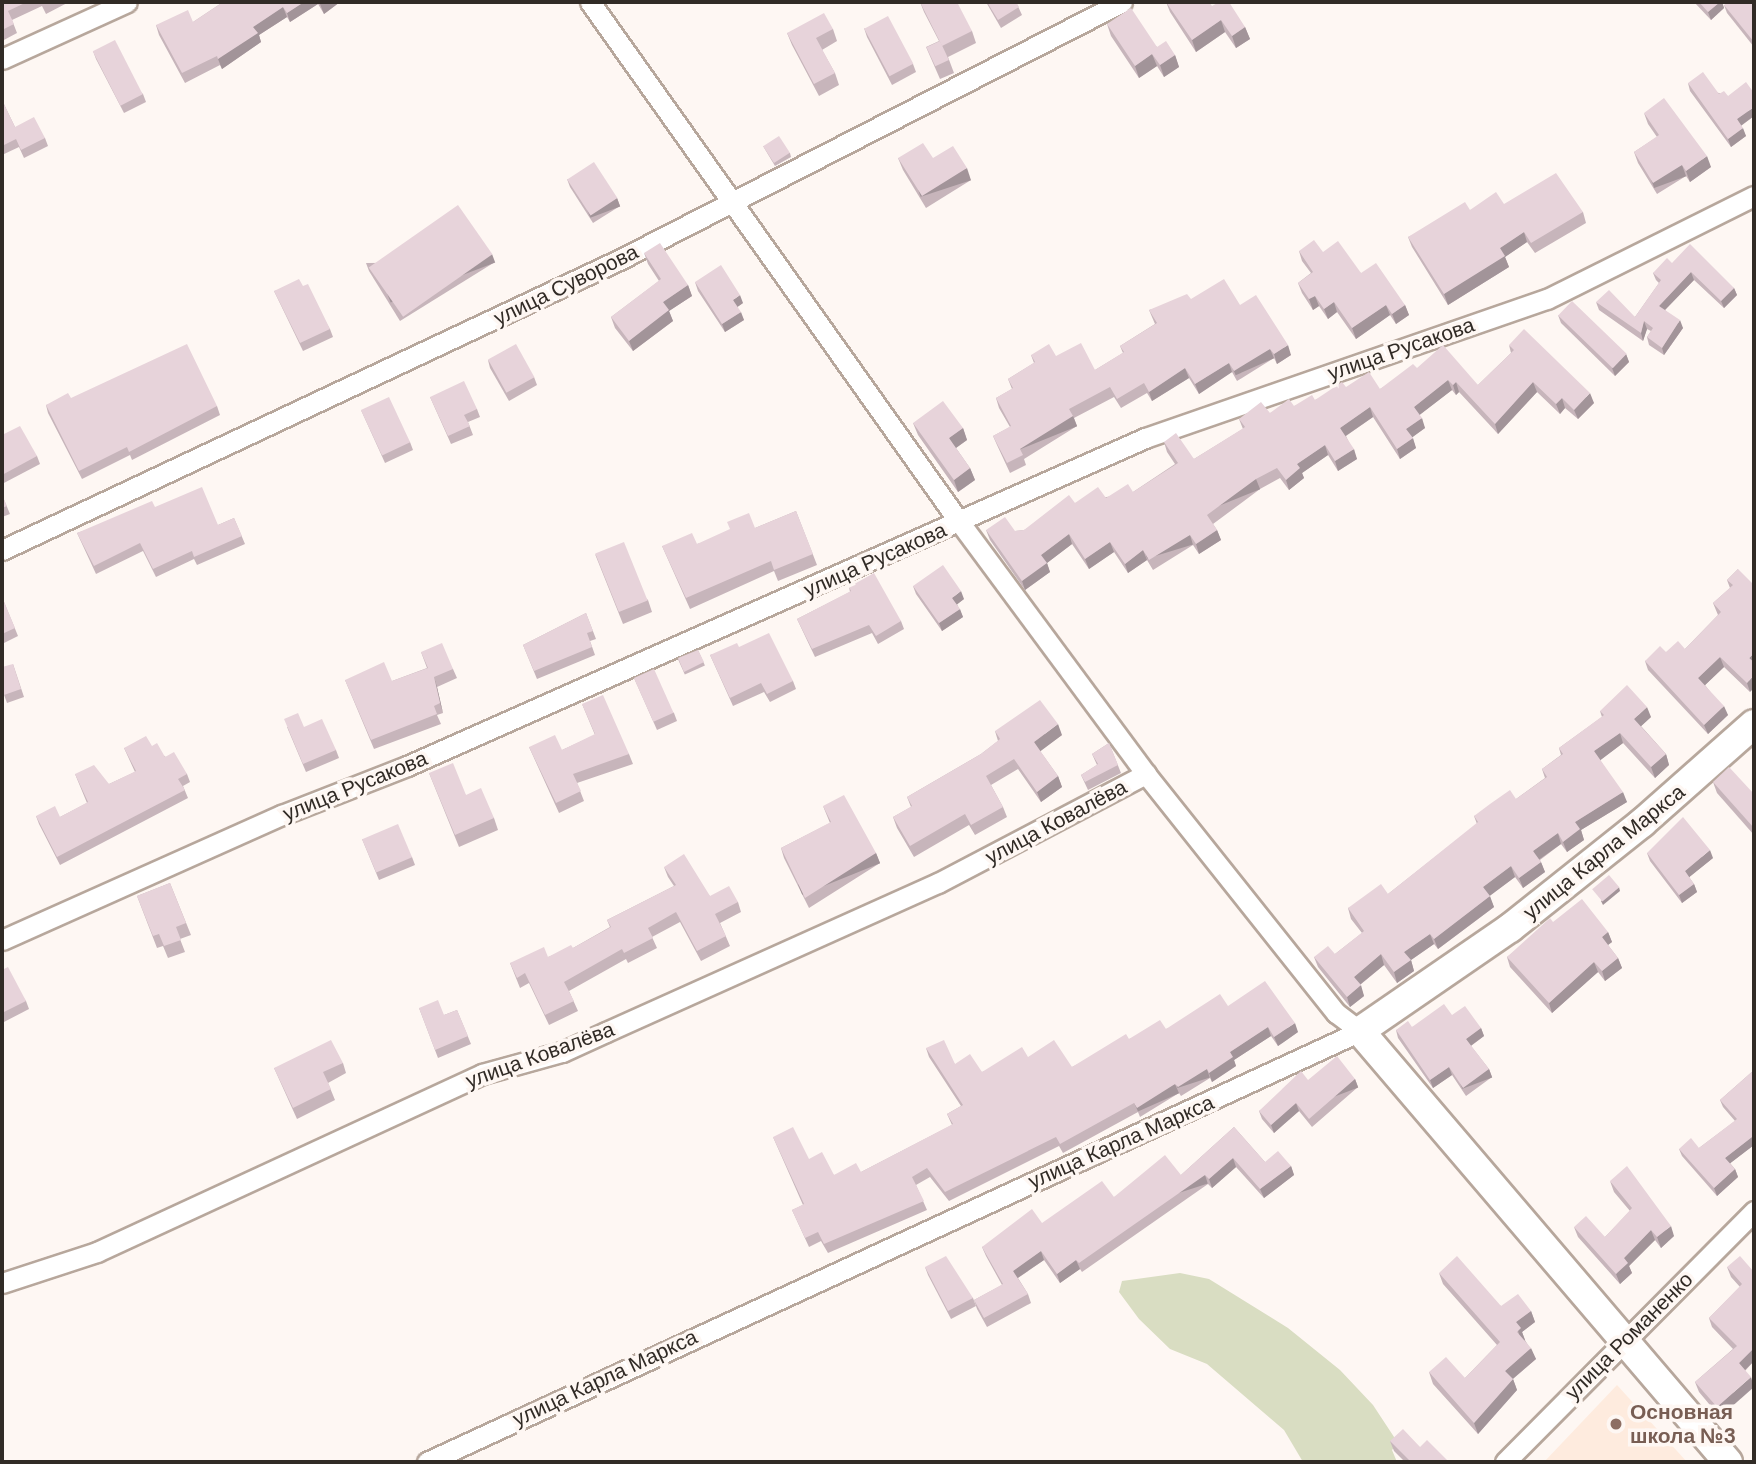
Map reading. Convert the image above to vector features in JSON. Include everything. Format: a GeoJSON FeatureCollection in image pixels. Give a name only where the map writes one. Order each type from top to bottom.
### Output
{"type":"FeatureCollection","features":[{"type":"Feature","properties":{"kind":"street"},"geometry":{"type":"LineString","coordinates":[[2,59],[127,2]]}},
{"type":"Feature","properties":{"kind":"street"},"geometry":{"type":"LineString","coordinates":[[590,2],[735,201],[960,523],[1146,775],[1336,1013],[1360,1031],[1728,1462]]}},
{"type":"Feature","properties":{"kind":"street","name":"улица Суворова"},"geometry":{"type":"LineString","coordinates":[[2,550],[444,345],[735,201],[1122,2]]}},
{"type":"Feature","properties":{"kind":"street","name":"улица Русакова"},"geometry":{"type":"LineString","coordinates":[[2,940],[960,523],[1145,438],[1547,299],[1754,196]]}},
{"type":"Feature","properties":{"kind":"street","name":"улица Карла Маркса"},"geometry":{"type":"LineString","coordinates":[[427,1462],[1360,1031],[1510,928],[1642,823],[1754,724]]}},
{"type":"Feature","properties":{"kind":"street","name":"улица Ковалёва"},"geometry":{"type":"LineString","coordinates":[[2,1283],[97,1252],[482,1074],[562,1052],[939,883],[1146,775]]}},
{"type":"Feature","properties":{"kind":"street","name":"улица Романенко"},"geometry":{"type":"LineString","coordinates":[[1505,1462],[1754,1211]]}},
{"type":"Feature","properties":{"kind":"shaded area","name":"Основная школа №3"},"geometry":{"type":"Polygon","coordinates":[[[1617,1385],[1687,1462],[1544,1462],[1617,1385]]]}},
{"type":"Feature","properties":{"kind":"green space"},"geometry":{"type":"Polygon","coordinates":[[[1180,1273],[1209,1279],[1288,1328],[1340,1370],[1373,1405],[1398,1443],[1392,1450],[1397,1462],[1303,1462],[1284,1430],[1207,1364],[1170,1349],[1139,1319],[1119,1292],[1122,1281],[1180,1273]]]}},
{"type":"Feature","properties":{"kind":"building"},"geometry":{"type":"Polygon","coordinates":[[[2,2],[27,2],[8,11],[14,24],[2,30],[2,2]]]}},
{"type":"Feature","properties":{"kind":"building"},"geometry":{"type":"Polygon","coordinates":[[[223,2],[304,2],[287,13],[283,7],[253,27],[258,33],[218,59],[217,56],[182,73],[156,25],[188,10],[193,22],[223,2]]]}},
{"type":"Feature","properties":{"kind":"building"},"geometry":{"type":"Polygon","coordinates":[[[920,2],[957,2],[972,31],[942,46],[920,2]]]}},
{"type":"Feature","properties":{"kind":"building"},"geometry":{"type":"Polygon","coordinates":[[[987,2],[1016,2],[1019,7],[998,20],[987,2]]]}},
{"type":"Feature","properties":{"kind":"building"},"geometry":{"type":"Polygon","coordinates":[[[1166,2],[1209,2],[1212,6],[1219,2],[1229,2],[1245,27],[1232,36],[1221,20],[1192,40],[1166,2]]]}},
{"type":"Feature","properties":{"kind":"building"},"geometry":{"type":"Polygon","coordinates":[[[1699,2],[1720,2],[1708,12],[1699,2]]]}},
{"type":"Feature","properties":{"kind":"building"},"geometry":{"type":"Polygon","coordinates":[[[1728,2],[1751,2],[1754,6],[1754,42],[1724,5],[1728,2]]]}},
{"type":"Feature","properties":{"kind":"building"},"geometry":{"type":"Polygon","coordinates":[[[1131,8],[1157,47],[1166,41],[1175,55],[1160,65],[1152,54],[1135,66],[1107,24],[1131,8]]]}},
{"type":"Feature","properties":{"kind":"building"},"geometry":{"type":"Polygon","coordinates":[[[824,13],[833,29],[816,38],[835,73],[814,84],[787,33],[824,13]]]}},
{"type":"Feature","properties":{"kind":"building"},"geometry":{"type":"Polygon","coordinates":[[[888,16],[913,64],[890,76],[864,29],[888,16]]]}},
{"type":"Feature","properties":{"kind":"building"},"geometry":{"type":"Polygon","coordinates":[[[115,40],[143,94],[120,106],[93,51],[115,40]]]}},
{"type":"Feature","properties":{"kind":"building"},"geometry":{"type":"Polygon","coordinates":[[[940,41],[949,60],[935,66],[926,47],[940,41]]]}},
{"type":"Feature","properties":{"kind":"building"},"geometry":{"type":"Polygon","coordinates":[[[1703,72],[1719,94],[1724,91],[1728,96],[1746,82],[1754,93],[1754,107],[1737,119],[1743,128],[1728,139],[1688,83],[1703,72]]]}},
{"type":"Feature","properties":{"kind":"building"},"geometry":{"type":"Polygon","coordinates":[[[1664,98],[1707,156],[1686,171],[1682,165],[1653,183],[1634,152],[1659,135],[1644,113],[1664,98]]]}},
{"type":"Feature","properties":{"kind":"building"},"geometry":{"type":"Polygon","coordinates":[[[2,100],[15,127],[34,117],[45,138],[21,150],[16,139],[2,146],[2,100]]]}},
{"type":"Feature","properties":{"kind":"building"},"geometry":{"type":"Polygon","coordinates":[[[779,136],[790,153],[774,163],[763,146],[779,136]]]}},
{"type":"Feature","properties":{"kind":"building"},"geometry":{"type":"Polygon","coordinates":[[[923,143],[933,158],[953,146],[967,168],[922,196],[898,158],[923,143]]]}},
{"type":"Feature","properties":{"kind":"building"},"geometry":{"type":"Polygon","coordinates":[[[594,162],[617,198],[591,215],[567,179],[594,162]]]}},
{"type":"Feature","properties":{"kind":"building"},"geometry":{"type":"Polygon","coordinates":[[[1556,173],[1583,212],[1531,243],[1524,232],[1500,248],[1505,256],[1444,294],[1408,237],[1465,202],[1470,210],[1496,192],[1504,204],[1556,173]]]}},
{"type":"Feature","properties":{"kind":"building"},"geometry":{"type":"Polygon","coordinates":[[[458,205],[492,254],[403,317],[369,268],[458,205]]]}},
{"type":"Feature","properties":{"kind":"building"},"geometry":{"type":"Polygon","coordinates":[[[1314,240],[1323,252],[1338,241],[1361,273],[1376,263],[1405,305],[1392,314],[1386,305],[1352,328],[1334,302],[1324,309],[1315,296],[1309,299],[1298,283],[1313,272],[1299,251],[1314,240]]]}},
{"type":"Feature","properties":{"kind":"building"},"geometry":{"type":"Polygon","coordinates":[[[660,243],[688,285],[663,302],[669,310],[629,341],[611,317],[661,279],[644,253],[660,243]]]}},
{"type":"Feature","properties":{"kind":"building"},"geometry":{"type":"Polygon","coordinates":[[[1690,244],[1734,288],[1721,301],[1691,272],[1659,306],[1680,320],[1662,348],[1647,337],[1653,328],[1644,321],[1641,333],[1596,302],[1609,290],[1635,317],[1661,280],[1653,273],[1667,258],[1672,263],[1690,244]]]}},
{"type":"Feature","properties":{"kind":"building"},"geometry":{"type":"Polygon","coordinates":[[[721,265],[740,295],[733,300],[741,312],[722,324],[695,282],[721,265]]]}},
{"type":"Feature","properties":{"kind":"building"},"geometry":{"type":"Polygon","coordinates":[[[299,279],[303,286],[308,284],[330,329],[300,343],[274,291],[299,279]]]}},
{"type":"Feature","properties":{"kind":"building"},"geometry":{"type":"Polygon","coordinates":[[[1224,279],[1240,305],[1256,295],[1288,345],[1274,354],[1270,349],[1234,371],[1229,363],[1195,384],[1185,368],[1149,392],[1144,383],[1117,399],[1110,387],[1069,409],[1073,416],[1020,449],[1023,455],[1007,463],[993,436],[1011,426],[996,398],[1013,388],[1008,379],[1035,362],[1031,355],[1049,344],[1056,356],[1081,343],[1095,370],[1124,352],[1120,346],[1157,323],[1149,310],[1187,294],[1191,299],[1224,279]]]}},
{"type":"Feature","properties":{"kind":"building"},"geometry":{"type":"Polygon","coordinates":[[[1572,301],[1627,354],[1613,368],[1558,315],[1572,301]]]}},
{"type":"Feature","properties":{"kind":"building"},"geometry":{"type":"Polygon","coordinates":[[[1524,329],[1590,393],[1574,410],[1562,398],[1556,404],[1533,382],[1495,424],[1456,382],[1453,385],[1448,380],[1414,407],[1422,418],[1406,429],[1413,438],[1397,449],[1370,407],[1340,428],[1354,449],[1335,461],[1325,445],[1297,464],[1300,468],[1286,480],[1277,468],[1256,479],[1207,515],[1217,530],[1196,544],[1190,535],[1149,560],[1143,550],[1125,564],[1110,542],[1085,559],[1069,534],[1041,555],[1047,563],[1022,581],[986,530],[1005,517],[1015,531],[1024,530],[1069,495],[1075,503],[1098,487],[1106,498],[1128,484],[1133,492],[1178,463],[1164,442],[1176,433],[1194,459],[1245,427],[1239,419],[1261,402],[1270,413],[1289,399],[1294,406],[1312,395],[1315,400],[1342,382],[1346,387],[1369,372],[1380,389],[1413,364],[1417,368],[1443,345],[1478,385],[1514,350],[1509,345],[1524,329]]]}},
{"type":"Feature","properties":{"kind":"building"},"geometry":{"type":"Polygon","coordinates":[[[187,344],[217,406],[129,452],[127,447],[79,471],[46,405],[68,393],[71,398],[187,344]]]}},
{"type":"Feature","properties":{"kind":"building"},"geometry":{"type":"Polygon","coordinates":[[[516,344],[534,377],[506,393],[488,360],[516,344]]]}},
{"type":"Feature","properties":{"kind":"building"},"geometry":{"type":"Polygon","coordinates":[[[464,381],[477,409],[464,415],[470,426],[448,436],[430,397],[464,381]]]}},
{"type":"Feature","properties":{"kind":"building"},"geometry":{"type":"Polygon","coordinates":[[[389,397],[410,442],[382,455],[361,410],[389,397]]]}},
{"type":"Feature","properties":{"kind":"building"},"geometry":{"type":"Polygon","coordinates":[[[943,401],[963,428],[949,438],[970,468],[954,480],[913,423],[943,401]]]}},
{"type":"Feature","properties":{"kind":"building"},"geometry":{"type":"Polygon","coordinates":[[[20,426],[37,456],[2,475],[2,435],[20,426]]]}},
{"type":"Feature","properties":{"kind":"building"},"geometry":{"type":"Polygon","coordinates":[[[202,487],[218,525],[234,518],[242,536],[194,557],[192,551],[153,569],[140,543],[94,566],[77,533],[152,501],[155,507],[202,487]]]}},
{"type":"Feature","properties":{"kind":"building"},"geometry":{"type":"Polygon","coordinates":[[[2,495],[7,506],[2,508],[2,495]]]}},
{"type":"Feature","properties":{"kind":"building"},"geometry":{"type":"Polygon","coordinates":[[[796,511],[813,554],[774,570],[771,561],[686,598],[662,546],[692,533],[697,544],[730,529],[727,522],[749,513],[755,528],[796,511]]]}},
{"type":"Feature","properties":{"kind":"building"},"geometry":{"type":"Polygon","coordinates":[[[624,542],[648,600],[619,612],[595,554],[624,542]]]}},
{"type":"Feature","properties":{"kind":"building"},"geometry":{"type":"Polygon","coordinates":[[[943,565],[961,591],[952,598],[960,609],[939,623],[913,586],[943,565]]]}},
{"type":"Feature","properties":{"kind":"building"},"geometry":{"type":"Polygon","coordinates":[[[1738,569],[1754,585],[1754,653],[1749,658],[1754,662],[1754,675],[1747,683],[1720,657],[1698,678],[1724,706],[1704,725],[1645,661],[1660,646],[1666,652],[1678,641],[1685,649],[1721,612],[1713,603],[1733,585],[1727,580],[1738,569]]]}},
{"type":"Feature","properties":{"kind":"building"},"geometry":{"type":"Polygon","coordinates":[[[874,573],[901,621],[876,636],[869,625],[812,649],[797,619],[851,591],[849,587],[874,573]]]}},
{"type":"Feature","properties":{"kind":"building"},"geometry":{"type":"Polygon","coordinates":[[[2,597],[15,628],[2,634],[2,597]]]}},
{"type":"Feature","properties":{"kind":"building"},"geometry":{"type":"Polygon","coordinates":[[[586,613],[593,631],[587,633],[592,647],[534,671],[523,645],[586,613]]]}},
{"type":"Feature","properties":{"kind":"building"},"geometry":{"type":"Polygon","coordinates":[[[769,633],[793,681],[767,694],[761,683],[730,698],[710,655],[737,643],[739,647],[769,633]]]}},
{"type":"Feature","properties":{"kind":"building"},"geometry":{"type":"Polygon","coordinates":[[[442,643],[453,669],[434,677],[440,703],[434,706],[437,714],[371,740],[345,680],[384,662],[392,681],[428,668],[421,652],[442,643]]]}},
{"type":"Feature","properties":{"kind":"building"},"geometry":{"type":"Polygon","coordinates":[[[698,650],[704,662],[684,672],[678,658],[698,650]]]}},
{"type":"Feature","properties":{"kind":"building"},"geometry":{"type":"Polygon","coordinates":[[[13,664],[21,689],[4,695],[2,667],[13,664]]]}},
{"type":"Feature","properties":{"kind":"building"},"geometry":{"type":"Polygon","coordinates":[[[654,669],[674,713],[653,722],[634,678],[654,669]]]}},
{"type":"Feature","properties":{"kind":"building"},"geometry":{"type":"Polygon","coordinates":[[[1627,685],[1647,707],[1634,719],[1666,754],[1651,767],[1620,733],[1594,751],[1623,792],[1575,822],[1580,829],[1563,842],[1558,833],[1533,851],[1541,862],[1519,878],[1511,866],[1483,887],[1490,896],[1434,939],[1430,934],[1404,952],[1411,960],[1394,972],[1381,954],[1354,977],[1361,985],[1347,997],[1314,957],[1328,946],[1335,954],[1364,931],[1348,908],[1381,884],[1388,894],[1478,822],[1474,816],[1490,804],[1510,790],[1516,799],[1547,777],[1542,769],[1563,754],[1559,748],[1604,715],[1600,711],[1627,685]]]}},
{"type":"Feature","properties":{"kind":"building"},"geometry":{"type":"Polygon","coordinates":[[[603,695],[629,754],[573,774],[581,791],[556,803],[529,747],[555,735],[562,750],[595,734],[582,704],[603,695]]]}},
{"type":"Feature","properties":{"kind":"building"},"geometry":{"type":"Polygon","coordinates":[[[1040,700],[1058,724],[1034,742],[1058,776],[1037,792],[1014,759],[986,776],[1003,807],[971,825],[965,814],[910,846],[893,817],[912,806],[907,797],[981,754],[1000,739],[995,731],[1040,700]]]}},
{"type":"Feature","properties":{"kind":"building"},"geometry":{"type":"Polygon","coordinates":[[[298,713],[304,727],[322,719],[336,750],[303,764],[284,719],[298,713]]]}},
{"type":"Feature","properties":{"kind":"building"},"geometry":{"type":"Polygon","coordinates":[[[146,736],[152,746],[157,743],[165,757],[174,752],[187,774],[178,779],[185,790],[57,857],[36,816],[55,806],[60,817],[88,802],[75,774],[94,765],[109,784],[136,771],[124,748],[146,736]]]}},
{"type":"Feature","properties":{"kind":"building"},"geometry":{"type":"Polygon","coordinates":[[[1109,743],[1118,765],[1085,782],[1081,775],[1098,764],[1092,754],[1109,743]]]}},
{"type":"Feature","properties":{"kind":"building"},"geometry":{"type":"Polygon","coordinates":[[[453,763],[466,795],[481,788],[494,818],[455,835],[429,773],[453,763]]]}},
{"type":"Feature","properties":{"kind":"building"},"geometry":{"type":"Polygon","coordinates":[[[1729,767],[1754,794],[1754,828],[1713,782],[1729,767]]]}},
{"type":"Feature","properties":{"kind":"building"},"geometry":{"type":"Polygon","coordinates":[[[844,795],[876,853],[805,898],[781,848],[831,822],[823,806],[844,795]]]}},
{"type":"Feature","properties":{"kind":"building"},"geometry":{"type":"Polygon","coordinates":[[[1683,817],[1710,850],[1685,871],[1694,884],[1679,895],[1647,853],[1683,817]]]}},
{"type":"Feature","properties":{"kind":"building"},"geometry":{"type":"Polygon","coordinates":[[[398,824],[412,857],[376,872],[362,839],[398,824]]]}},
{"type":"Feature","properties":{"kind":"building"},"geometry":{"type":"Polygon","coordinates":[[[684,854],[710,896],[729,886],[738,902],[715,914],[726,936],[697,951],[676,912],[648,928],[653,938],[624,953],[622,949],[564,982],[574,1001],[545,1015],[525,973],[517,978],[510,963],[544,947],[548,957],[571,945],[573,948],[611,927],[607,920],[676,885],[664,867],[684,854]]]}},
{"type":"Feature","properties":{"kind":"building"},"geometry":{"type":"Polygon","coordinates":[[[1609,875],[1619,887],[1602,901],[1592,889],[1609,875]]]}},
{"type":"Feature","properties":{"kind":"building"},"geometry":{"type":"Polygon","coordinates":[[[170,883],[186,923],[176,927],[181,940],[164,946],[159,934],[153,936],[137,896],[170,883]]]}},
{"type":"Feature","properties":{"kind":"building"},"geometry":{"type":"Polygon","coordinates":[[[1582,899],[1608,932],[1602,937],[1618,958],[1602,971],[1594,962],[1549,1003],[1507,957],[1550,918],[1553,922],[1582,899]]]}},
{"type":"Feature","properties":{"kind":"building"},"geometry":{"type":"Polygon","coordinates":[[[8,967],[26,1001],[2,1013],[2,970],[8,967]]]}},
{"type":"Feature","properties":{"kind":"building"},"geometry":{"type":"Polygon","coordinates":[[[1265,981],[1295,1023],[1274,1037],[1268,1027],[1230,1052],[1233,1057],[1209,1073],[1207,1069],[1178,1087],[1175,1084],[1137,1108],[1134,1103],[1060,1144],[1056,1137],[945,1192],[927,1168],[912,1177],[924,1201],[824,1244],[818,1232],[805,1238],[792,1210],[804,1204],[773,1137],[793,1127],[809,1159],[822,1152],[834,1175],[856,1163],[861,1172],[953,1124],[947,1114],[963,1105],[926,1048],[944,1040],[955,1064],[970,1054],[982,1072],[1022,1047],[1028,1057],[1054,1040],[1072,1067],[1126,1034],[1129,1039],[1160,1020],[1166,1029],[1220,994],[1228,1006],[1265,981]]]}},
{"type":"Feature","properties":{"kind":"building"},"geometry":{"type":"Polygon","coordinates":[[[438,1000],[444,1015],[457,1010],[468,1036],[435,1050],[419,1008],[438,1000]]]}},
{"type":"Feature","properties":{"kind":"building"},"geometry":{"type":"Polygon","coordinates":[[[1444,1004],[1452,1015],[1465,1006],[1481,1028],[1466,1039],[1489,1069],[1463,1088],[1449,1067],[1430,1080],[1396,1030],[1408,1021],[1412,1027],[1444,1004]]]}},
{"type":"Feature","properties":{"kind":"building"},"geometry":{"type":"Polygon","coordinates":[[[331,1040],[343,1063],[323,1072],[331,1089],[293,1108],[274,1068],[331,1040]]]}},
{"type":"Feature","properties":{"kind":"building"},"geometry":{"type":"Polygon","coordinates":[[[1337,1056],[1355,1079],[1309,1119],[1296,1103],[1271,1125],[1259,1111],[1301,1071],[1308,1080],[1337,1056]]]}},
{"type":"Feature","properties":{"kind":"building"},"geometry":{"type":"Polygon","coordinates":[[[1754,1070],[1754,1139],[1752,1137],[1725,1158],[1735,1169],[1714,1188],[1679,1149],[1691,1138],[1699,1148],[1737,1119],[1720,1100],[1754,1070]]]}},
{"type":"Feature","properties":{"kind":"building"},"geometry":{"type":"Polygon","coordinates":[[[1234,1127],[1265,1162],[1278,1151],[1291,1166],[1260,1189],[1233,1158],[1209,1179],[1205,1175],[1079,1263],[1076,1260],[1057,1274],[1041,1251],[1013,1271],[1028,1294],[984,1318],[974,1300],[1003,1284],[982,1247],[1032,1209],[1042,1223],[1102,1181],[1114,1197],[1165,1155],[1181,1175],[1234,1127]]]}},
{"type":"Feature","properties":{"kind":"building"},"geometry":{"type":"Polygon","coordinates":[[[1627,1166],[1671,1226],[1657,1237],[1651,1230],[1624,1258],[1628,1263],[1616,1274],[1574,1227],[1586,1216],[1605,1237],[1632,1208],[1610,1181],[1627,1166]]]}},
{"type":"Feature","properties":{"kind":"building"},"geometry":{"type":"Polygon","coordinates":[[[946,1256],[973,1298],[948,1311],[925,1267],[946,1256]]]}},
{"type":"Feature","properties":{"kind":"building"},"geometry":{"type":"Polygon","coordinates":[[[1457,1256],[1501,1306],[1518,1294],[1531,1311],[1516,1322],[1521,1328],[1517,1332],[1531,1348],[1505,1371],[1513,1379],[1474,1423],[1429,1372],[1446,1357],[1465,1378],[1500,1342],[1439,1273],[1457,1256]]]}},
{"type":"Feature","properties":{"kind":"building"},"geometry":{"type":"Polygon","coordinates":[[[1740,1256],[1754,1272],[1754,1348],[1739,1363],[1751,1377],[1717,1407],[1695,1382],[1737,1346],[1709,1318],[1742,1284],[1727,1267],[1740,1256]]]}},
{"type":"Feature","properties":{"kind":"building"},"geometry":{"type":"Polygon","coordinates":[[[1403,1429],[1420,1447],[1427,1440],[1447,1460],[1411,1462],[1390,1441],[1403,1429]]]}},
{"type":"Feature","properties":{"kind":"place","name":"Основная школа №3"},"geometry":{"type":"Point","coordinates":[1616,1424]}}]}
